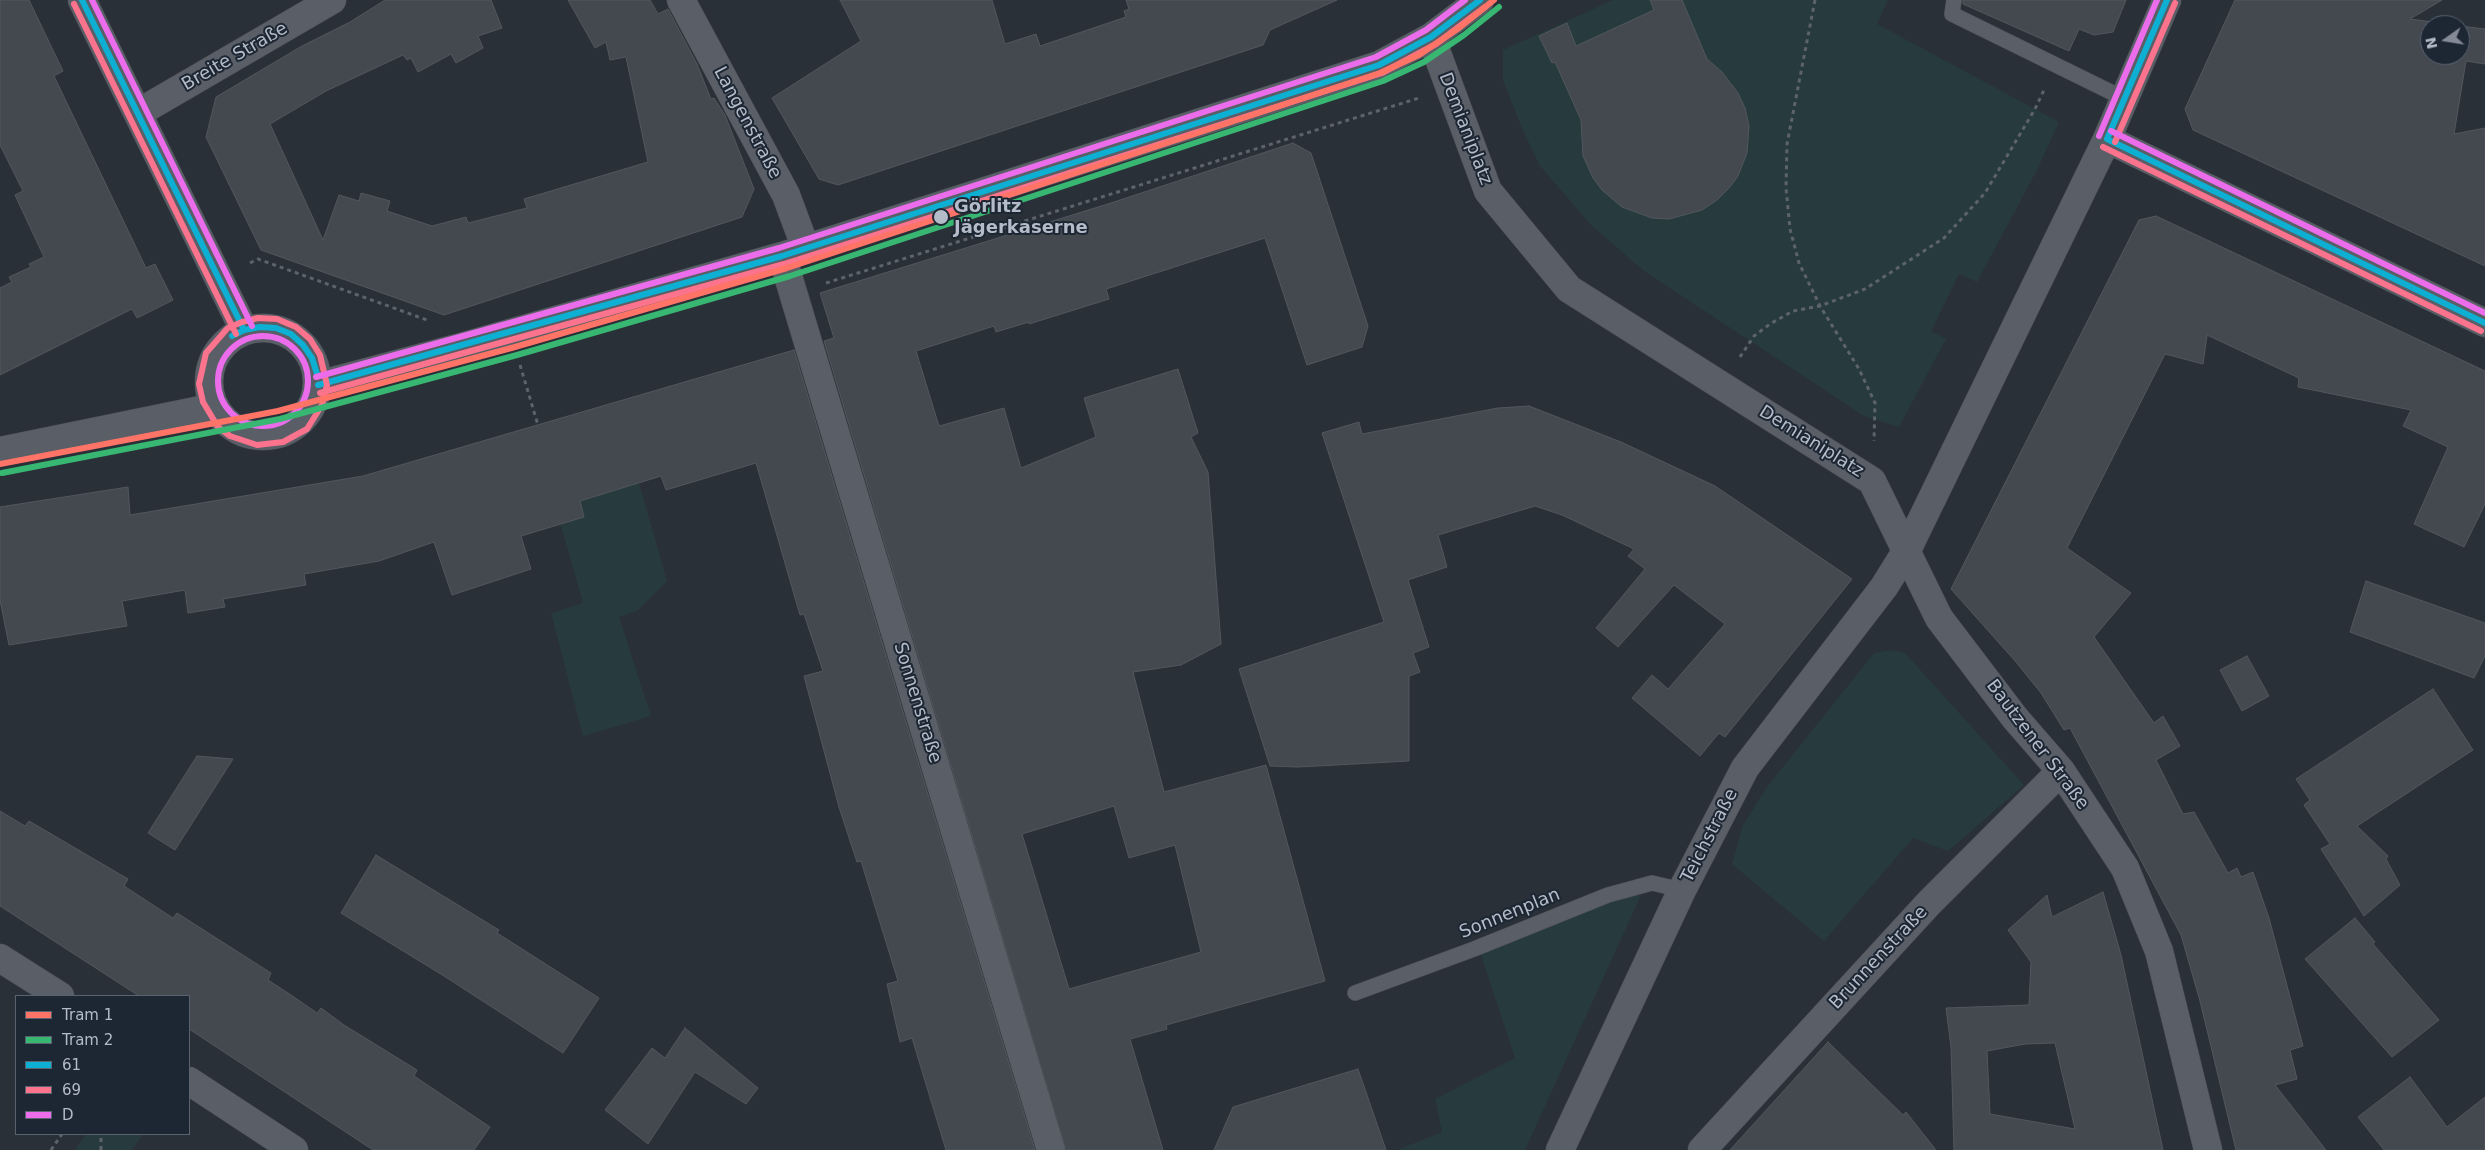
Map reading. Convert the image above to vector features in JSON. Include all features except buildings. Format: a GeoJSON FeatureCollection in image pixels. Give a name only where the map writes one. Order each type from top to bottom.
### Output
{"type":"FeatureCollection","features":[{"type":"Feature","properties":{"kind":"street"},"geometry":{"type":"LineString","coordinates":[[82,0],[244,330]]}},
{"type":"Feature","properties":{"kind":"street","name":"Breite Straße"},"geometry":{"type":"LineString","coordinates":[[138,113],[332,0]]}},
{"type":"Feature","properties":{"kind":"street","name":"Langenstraße"},"geometry":{"type":"LineString","coordinates":[[681,0],[786,195],[794,253]]}},
{"type":"Feature","properties":{"kind":"street"},"geometry":{"type":"LineString","coordinates":[[318,385],[461,347],[794,253],[1379,65],[1431,37],[1480,0]]}},
{"type":"Feature","properties":{"kind":"street"},"geometry":{"type":"LineString","coordinates":[[1907,550],[2107,139],[2167,0]]}},
{"type":"Feature","properties":{"kind":"street","name":"Demianiplatz"},"geometry":{"type":"LineString","coordinates":[[1431,37],[1488,191],[1569,289],[1872,481],[1907,550]]}},
{"type":"Feature","properties":{"kind":"street"},"geometry":{"type":"LineString","coordinates":[[2107,139],[2485,323]]}},
{"type":"Feature","properties":{"kind":"street","name":"Sonnenstraße"},"geometry":{"type":"LineString","coordinates":[[794,253],[1051,1150]]}},
{"type":"Feature","properties":{"kind":"street"},"geometry":{"type":"LineString","coordinates":[[260,327],[276,328],[291,334],[303,345],[312,358],[318,385],[308,412],[301,422],[280,434],[263,436],[245,434],[225,421],[215,406],[208,384],[214,357],[232,336],[244,330],[260,327]]}},
{"type":"Feature","properties":{"kind":"street"},"geometry":{"type":"LineString","coordinates":[[0,451],[215,406]]}},
{"type":"Feature","properties":{"kind":"street","name":"Bautzener Straße"},"geometry":{"type":"LineString","coordinates":[[1907,550],[1940,618],[2015,718],[2061,771],[2125,868],[2160,951],[2208,1150]]}},
{"type":"Feature","properties":{"kind":"street","name":"Teichstraße"},"geometry":{"type":"LineString","coordinates":[[1560,1150],[1682,890],[1745,768],[1884,587],[1907,550]]}},
{"type":"Feature","properties":{"kind":"street","name":"Brunnenstraße"},"geometry":{"type":"LineString","coordinates":[[1702,1150],[1929,903],[2061,771]]}},
{"type":"Feature","properties":{"kind":"street"},"geometry":{"type":"LineString","coordinates":[[0,958],[58,995]]}},
{"type":"Feature","properties":{"kind":"street"},"geometry":{"type":"LineString","coordinates":[[190,1082],[294,1150]]}},
{"type":"Feature","properties":{"kind":"lane"},"geometry":{"type":"LineString","coordinates":[[1954,0],[1952,14],[2125,99]]}},
{"type":"Feature","properties":{"kind":"lane","name":"Sonnenplan"},"geometry":{"type":"LineString","coordinates":[[1355,993],[1474,949],[1608,895],[1652,883],[1682,890]]}},
{"type":"Feature","properties":{"kind":"path"},"geometry":{"type":"LineString","coordinates":[[1815,0],[1787,144],[1786,188],[1790,229],[1799,263],[1820,306],[1860,369],[1875,403],[1872,481]]}},
{"type":"Feature","properties":{"kind":"path"},"geometry":{"type":"LineString","coordinates":[[1722,386],[1754,336],[1793,311],[1820,306],[1866,289],[1944,238],[1984,193],[2035,109],[2056,64]]}},
{"type":"Feature","properties":{"kind":"path"},"geometry":{"type":"LineString","coordinates":[[849,276],[1411,102],[1448,86]]}},
{"type":"Feature","properties":{"kind":"path"},"geometry":{"type":"LineString","coordinates":[[219,278],[258,259],[434,323]]}},
{"type":"Feature","properties":{"kind":"path"},"geometry":{"type":"LineString","coordinates":[[530,398],[538,425]]}},
{"type":"Feature","properties":{"kind":"path"},"geometry":{"type":"LineString","coordinates":[[50,1150],[61,1135]]}},
{"type":"Feature","properties":{"kind":"path"},"geometry":{"type":"LineString","coordinates":[[101,1135],[101,1150]]}},
{"type":"Feature","properties":{"kind":"green space"},"geometry":{"type":"Polygon","coordinates":[[[1613,0],[1888,0],[1877,24],[2059,122],[2038,168],[1977,282],[1959,274],[1931,331],[1946,339],[1899,427],[1864,416],[1644,271],[1593,227],[1540,166],[1523,131],[1503,80],[1503,50],[1613,0]]]}},
{"type":"Feature","properties":{"kind":"green space"},"geometry":{"type":"Polygon","coordinates":[[[639,483],[667,581],[637,611],[619,617],[651,716],[583,736],[551,613],[583,603],[556,508],[573,520],[584,516],[580,501],[639,483]]]}},
{"type":"Feature","properties":{"kind":"green space"},"geometry":{"type":"Polygon","coordinates":[[[1890,650],[1905,653],[2024,785],[1948,851],[1913,838],[1824,941],[1732,864],[1743,825],[1767,787],[1874,653],[1890,650]]]}},
{"type":"Feature","properties":{"kind":"green space"},"geometry":{"type":"Polygon","coordinates":[[[1641,895],[1525,1150],[1397,1150],[1442,1132],[1435,1099],[1515,1058],[1480,952],[1609,896],[1641,895]]]}},
{"type":"Feature","properties":{"kind":"green space"},"geometry":{"type":"Polygon","coordinates":[[[85,1135],[142,1135],[132,1150],[75,1150],[85,1135]]]}},
{"type":"Feature","properties":{"kind":"tram line","name":"1"},"geometry":{"type":"LineString","coordinates":[[0,464],[278,411],[515,347],[787,268],[1380,73],[1419,55],[1459,28],[1494,0]]}},
{"type":"Feature","properties":{"kind":"tram line","name":"2"},"geometry":{"type":"LineString","coordinates":[[2,473],[280,419],[517,355],[790,276],[1383,81],[1424,62],[1464,35],[1499,7]]}},
{"type":"Feature","properties":{"kind":"transit line","name":"61"},"geometry":{"type":"LineString","coordinates":[[82,0],[244,330]]}},
{"type":"Feature","properties":{"kind":"transit line","name":"D"},"geometry":{"type":"LineString","coordinates":[[92,0],[252,326]]}},
{"type":"Feature","properties":{"kind":"transit line","name":"D"},"geometry":{"type":"LineString","coordinates":[[316,377],[779,248],[1376,57],[1426,30],[1465,0]]}},
{"type":"Feature","properties":{"kind":"transit line","name":"61"},"geometry":{"type":"LineString","coordinates":[[318,385],[782,256],[1379,65],[1431,37],[1480,0]]}},
{"type":"Feature","properties":{"kind":"transit line","name":"D"},"geometry":{"type":"LineString","coordinates":[[2099,136],[2157,0]]}},
{"type":"Feature","properties":{"kind":"transit line","name":"61"},"geometry":{"type":"LineString","coordinates":[[2107,139],[2167,0]]}},
{"type":"Feature","properties":{"kind":"transit line","name":"69"},"geometry":{"type":"LineString","coordinates":[[2115,142],[2175,3]]}},
{"type":"Feature","properties":{"kind":"transit line","name":"69"},"geometry":{"type":"LineString","coordinates":[[74,4],[236,334]]}},
{"type":"Feature","properties":{"kind":"transit line","name":"69"},"geometry":{"type":"LineString","coordinates":[[320,393],[784,264],[1382,73],[1436,44],[1485,7]]}},
{"type":"Feature","properties":{"kind":"transit line","name":"D"},"geometry":{"type":"LineString","coordinates":[[2111,131],[2485,313]]}},
{"type":"Feature","properties":{"kind":"transit line","name":"61"},"geometry":{"type":"LineString","coordinates":[[2107,139],[2485,323]]}},
{"type":"Feature","properties":{"kind":"transit line","name":"69"},"geometry":{"type":"LineString","coordinates":[[2103,147],[2481,331]]}},
{"type":"Feature","properties":{"kind":"transit line","name":"69"},"geometry":{"type":"LineString","coordinates":[[226,330],[206,353],[199,384],[203,402],[218,427],[230,436],[257,445],[283,442],[307,429],[322,405],[327,385],[320,355],[310,339],[296,327],[277,319],[258,318],[228,328]]}},
{"type":"Feature","properties":{"kind":"transit line","name":"61"},"geometry":{"type":"LineString","coordinates":[[232,336],[244,330],[260,327],[276,328],[291,334],[303,345],[312,358],[317,374]]}},
{"type":"Feature","properties":{"kind":"transit line","name":"D"},"geometry":{"type":"LineString","coordinates":[[263,336],[280,339],[295,349],[305,364],[308,381],[305,398],[295,413],[280,423],[263,426],[246,423],[231,413],[221,398],[218,381],[221,364],[231,349],[246,339],[263,336]]}},
{"type":"Feature","properties":{"kind":"place","name":"Görlitz Jägerkaserne"},"geometry":{"type":"Point","coordinates":[941,217]}}]}
